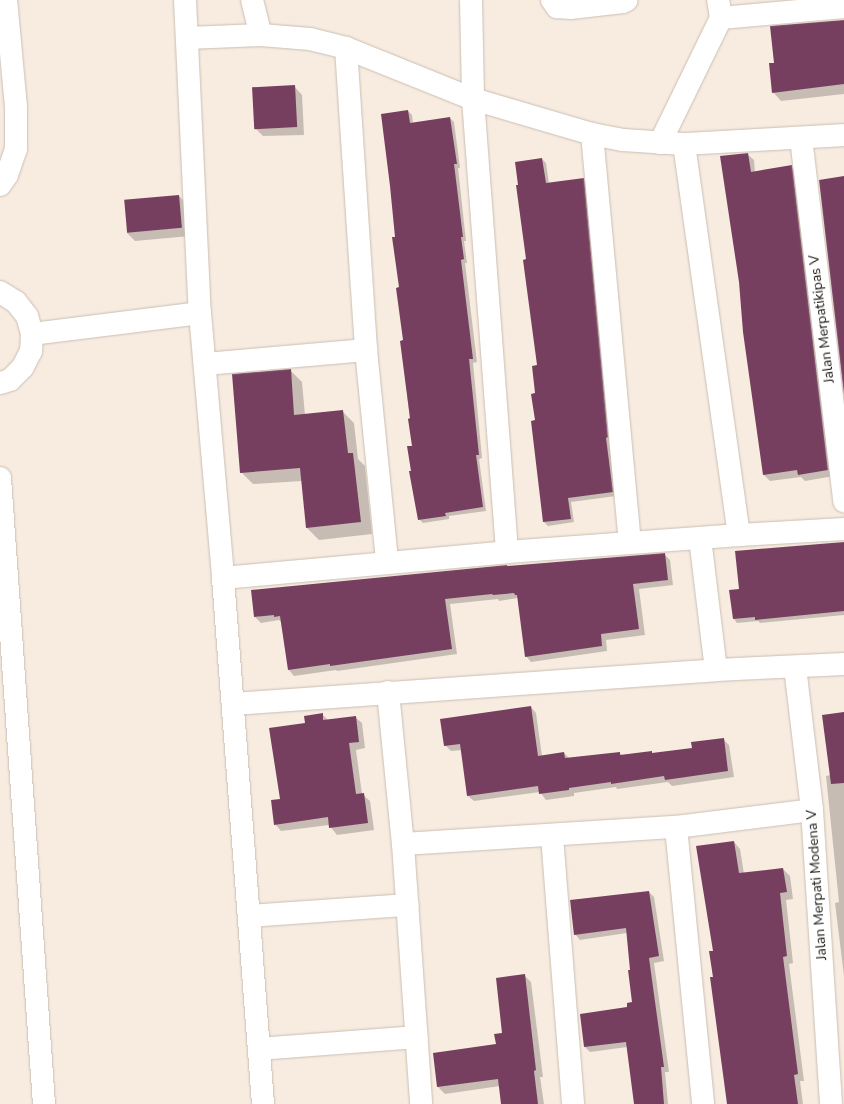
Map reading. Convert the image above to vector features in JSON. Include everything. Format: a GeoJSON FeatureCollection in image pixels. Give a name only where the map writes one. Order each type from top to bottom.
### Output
{"type":"FeatureCollection","features":[{"type":"Feature","properties":{"kind":"street"},"geometry":{"type":"LineString","coordinates":[[0,185],[7,176],[16,148],[16,107],[6,0]]}},
{"type":"Feature","properties":{"kind":"street"},"geometry":{"type":"LineString","coordinates":[[185,0],[200,313],[223,578],[263,1104]]}},
{"type":"Feature","properties":{"kind":"street"},"geometry":{"type":"LineString","coordinates":[[252,0],[261,35]]}},
{"type":"Feature","properties":{"kind":"street"},"geometry":{"type":"LineString","coordinates":[[471,0],[473,99],[507,552]]}},
{"type":"Feature","properties":{"kind":"street"},"geometry":{"type":"LineString","coordinates":[[552,0],[557,6],[572,8],[624,2],[627,0]]}},
{"type":"Feature","properties":{"kind":"street"},"geometry":{"type":"LineString","coordinates":[[660,143],[719,9],[844,7]]}},
{"type":"Feature","properties":{"kind":"street"},"geometry":{"type":"LineString","coordinates":[[187,38],[261,35],[310,39],[346,48],[473,99],[592,134],[623,140],[684,144],[801,138],[844,134]]}},
{"type":"Feature","properties":{"kind":"street"},"geometry":{"type":"LineString","coordinates":[[346,48],[366,350],[387,562]]}},
{"type":"Feature","properties":{"kind":"street"},"geometry":{"type":"LineString","coordinates":[[592,134],[630,542]]}},
{"type":"Feature","properties":{"kind":"street","name":"Jalan Merpatikipas V"},"geometry":{"type":"LineString","coordinates":[[801,138],[844,501]]}},
{"type":"Feature","properties":{"kind":"street"},"geometry":{"type":"LineString","coordinates":[[684,144],[739,535]]}},
{"type":"Feature","properties":{"kind":"street"},"geometry":{"type":"LineString","coordinates":[[0,292],[16,302],[28,316],[32,334],[31,351],[23,367],[10,380],[0,384]]}},
{"type":"Feature","properties":{"kind":"street"},"geometry":{"type":"LineString","coordinates":[[32,334],[200,313]]}},
{"type":"Feature","properties":{"kind":"street"},"geometry":{"type":"LineString","coordinates":[[205,364],[366,350]]}},
{"type":"Feature","properties":{"kind":"street"},"geometry":{"type":"LineString","coordinates":[[0,478],[44,1104]]}},
{"type":"Feature","properties":{"kind":"street"},"geometry":{"type":"LineString","coordinates":[[223,578],[387,562],[630,542],[844,529]]}},
{"type":"Feature","properties":{"kind":"street"},"geometry":{"type":"LineString","coordinates":[[700,538],[716,670]]}},
{"type":"Feature","properties":{"kind":"street"},"geometry":{"type":"LineString","coordinates":[[233,704],[716,670],[795,668],[844,664]]}},
{"type":"Feature","properties":{"kind":"street","name":"Jalan Merpati Modena V"},"geometry":{"type":"LineString","coordinates":[[795,668],[812,810],[831,1104]]}},
{"type":"Feature","properties":{"kind":"street"},"geometry":{"type":"LineString","coordinates":[[388,692],[408,905],[421,1104]]}},
{"type":"Feature","properties":{"kind":"street"},"geometry":{"type":"LineString","coordinates":[[403,844],[552,836],[676,827],[812,810]]}},
{"type":"Feature","properties":{"kind":"street"},"geometry":{"type":"LineString","coordinates":[[676,827],[703,1104]]}},
{"type":"Feature","properties":{"kind":"street"},"geometry":{"type":"LineString","coordinates":[[552,836],[573,1104]]}},
{"type":"Feature","properties":{"kind":"street"},"geometry":{"type":"LineString","coordinates":[[249,916],[408,905]]}},
{"type":"Feature","properties":{"kind":"street"},"geometry":{"type":"LineString","coordinates":[[259,1048],[417,1037]]}},
{"type":"Feature","properties":{"kind":"building"},"geometry":{"type":"Polygon","coordinates":[[[844,20],[844,84],[772,93],[769,63],[774,63],[770,26],[844,20]]]}},
{"type":"Feature","properties":{"kind":"building"},"geometry":{"type":"Polygon","coordinates":[[[295,85],[297,127],[254,129],[252,87],[295,85]]]}},
{"type":"Feature","properties":{"kind":"building"},"geometry":{"type":"Polygon","coordinates":[[[408,110],[410,123],[450,117],[457,164],[454,164],[463,237],[461,237],[464,259],[461,260],[473,359],[469,359],[479,455],[476,455],[483,507],[445,513],[446,516],[418,520],[409,471],[411,471],[407,446],[412,446],[408,419],[410,418],[400,341],[403,340],[396,288],[399,287],[392,237],[395,237],[381,114],[408,110]]]}},
{"type":"Feature","properties":{"kind":"building"},"geometry":{"type":"Polygon","coordinates":[[[748,153],[751,172],[792,165],[828,470],[798,475],[797,470],[763,475],[743,332],[739,282],[720,156],[748,153]]]}},
{"type":"Feature","properties":{"kind":"building"},"geometry":{"type":"Polygon","coordinates":[[[542,158],[546,183],[584,178],[608,437],[606,438],[613,492],[568,498],[571,519],[543,522],[531,421],[535,420],[531,394],[535,393],[532,366],[537,365],[523,260],[526,259],[516,185],[518,185],[515,162],[542,158]]]}},
{"type":"Feature","properties":{"kind":"building"},"geometry":{"type":"Polygon","coordinates":[[[844,176],[844,395],[819,180],[844,176]]]}},
{"type":"Feature","properties":{"kind":"building"},"geometry":{"type":"Polygon","coordinates":[[[179,195],[182,228],[127,233],[124,200],[179,195]]]}},
{"type":"Feature","properties":{"kind":"building"},"geometry":{"type":"Polygon","coordinates":[[[291,369],[294,415],[343,410],[348,453],[353,453],[361,522],[306,528],[300,468],[240,473],[232,374],[291,369]]]}},
{"type":"Feature","properties":{"kind":"building"},"geometry":{"type":"Polygon","coordinates":[[[844,542],[844,611],[755,620],[755,617],[733,619],[729,590],[739,589],[735,551],[844,542]]]}},
{"type":"Feature","properties":{"kind":"building"},"geometry":{"type":"Polygon","coordinates":[[[665,553],[668,580],[633,584],[639,629],[601,634],[602,646],[525,657],[517,595],[514,593],[492,594],[445,599],[452,649],[330,666],[330,664],[288,670],[280,616],[274,617],[274,615],[254,617],[251,590],[507,565],[665,553]]]}},
{"type":"Feature","properties":{"kind":"building"},"geometry":{"type":"Polygon","coordinates":[[[531,706],[538,756],[564,752],[565,758],[620,752],[620,755],[652,751],[652,753],[692,748],[691,742],[724,738],[728,771],[665,780],[664,776],[611,784],[611,782],[539,794],[538,786],[467,796],[460,744],[444,746],[440,719],[531,706]]]}},
{"type":"Feature","properties":{"kind":"building"},"geometry":{"type":"Polygon","coordinates":[[[844,712],[844,783],[831,784],[822,715],[844,712]]]}},
{"type":"Feature","properties":{"kind":"building"},"geometry":{"type":"Polygon","coordinates":[[[323,713],[323,720],[356,716],[359,742],[349,743],[356,794],[364,793],[368,823],[329,828],[328,817],[274,825],[271,800],[280,799],[269,728],[305,723],[304,716],[323,713]]]}},
{"type":"Feature","properties":{"kind":"building"},"geometry":{"type":"Polygon","coordinates":[[[734,841],[739,873],[783,868],[787,892],[780,893],[787,956],[783,957],[798,1074],[794,1075],[798,1104],[727,1104],[710,977],[713,977],[709,951],[713,951],[696,846],[734,841]]]}},
{"type":"Feature","properties":{"kind":"building"},"geometry":{"type":"Polygon","coordinates":[[[649,891],[659,956],[649,958],[664,1067],[661,1067],[664,1104],[634,1104],[626,1042],[584,1047],[580,1014],[627,1007],[627,1003],[632,1002],[628,970],[630,970],[626,928],[574,935],[570,900],[649,891]]]}},
{"type":"Feature","properties":{"kind":"building"},"geometry":{"type":"Polygon","coordinates":[[[525,974],[536,1070],[534,1071],[538,1104],[501,1104],[498,1079],[437,1087],[433,1053],[496,1044],[494,1034],[502,1033],[496,978],[525,974]]]}}]}
